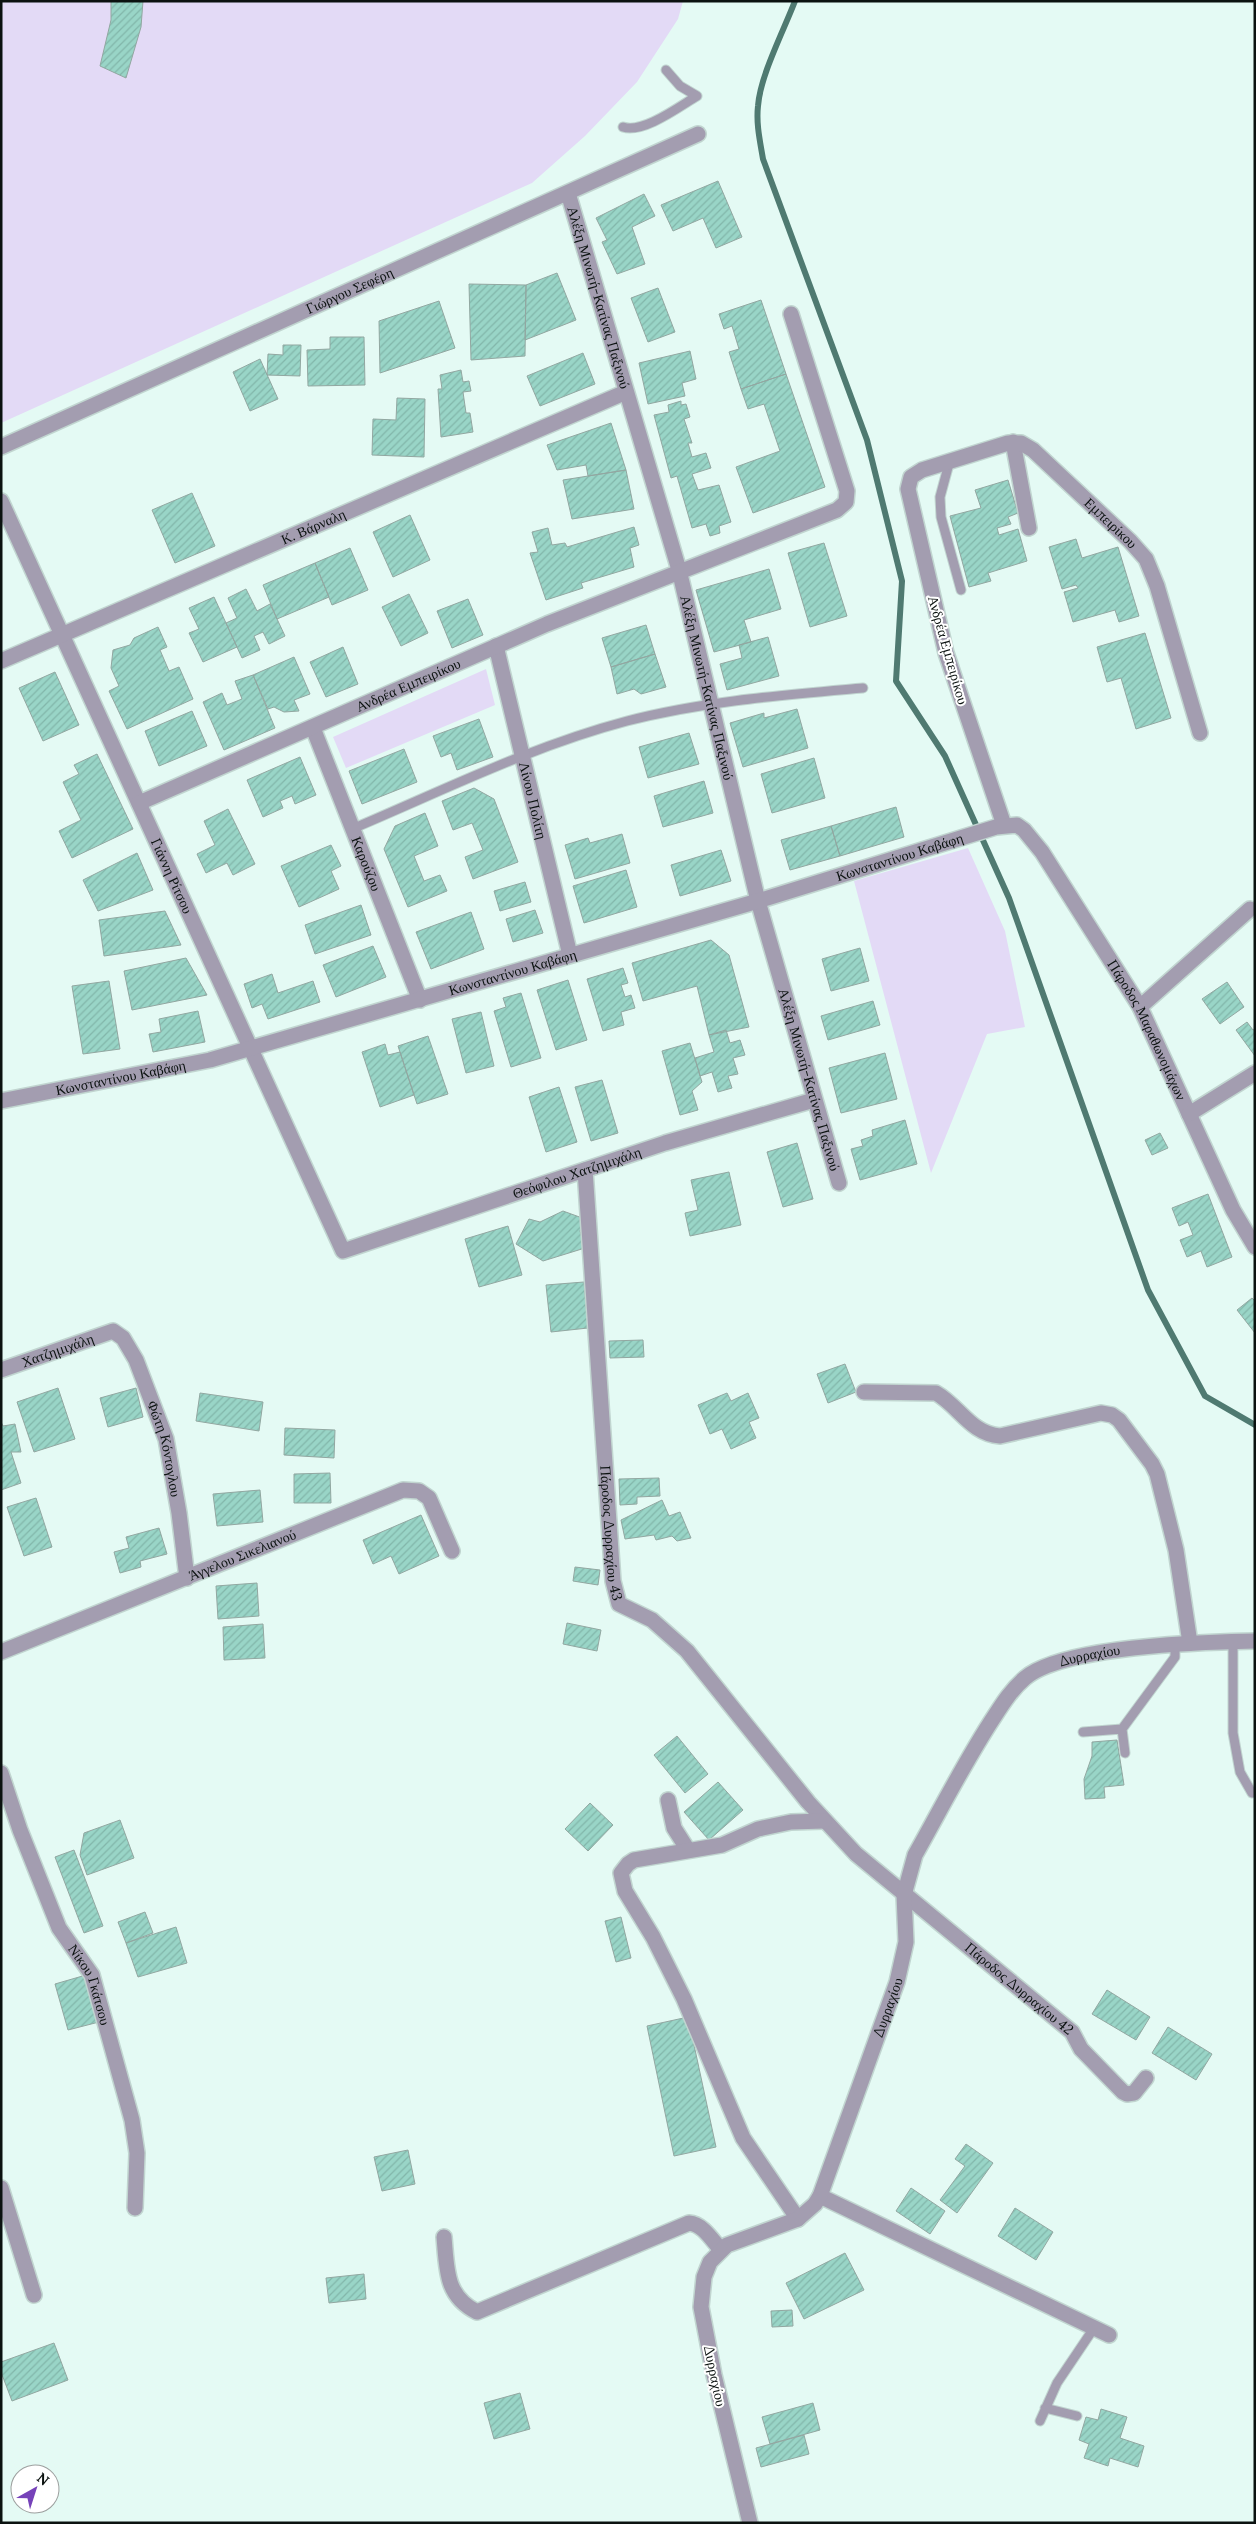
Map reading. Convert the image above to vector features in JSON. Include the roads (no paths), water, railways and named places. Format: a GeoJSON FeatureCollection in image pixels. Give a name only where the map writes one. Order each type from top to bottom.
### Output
{"type":"FeatureCollection","features":[{"type":"Feature","properties":{"kind":"street","name":"Γιώργου Σεφέρη"},"geometry":{"type":"LineString","coordinates":[[1,447],[698,134]]}},
{"type":"Feature","properties":{"kind":"street","name":"Αλέξη Μινωτή-Κατίνας Παξινού"},"geometry":{"type":"LineString","coordinates":[[568,193],[679,570],[758,901],[839,1183]]}},
{"type":"Feature","properties":{"kind":"street","name":"Ανδρέα Εμπειρίκου"},"geometry":{"type":"LineString","coordinates":[[139,803],[496,646],[679,570],[828,514],[846,502],[846,491],[791,314]]}},
{"type":"Feature","properties":{"kind":"street","name":"Κ. Βάρναλη"},"geometry":{"type":"LineString","coordinates":[[1,661],[626,392]]}},
{"type":"Feature","properties":{"kind":"street"},"geometry":{"type":"LineString","coordinates":[[950,460],[1013,442],[1030,528]]}},
{"type":"Feature","properties":{"kind":"street","name":"Εμπειρίκου"},"geometry":{"type":"LineString","coordinates":[[1013,442],[1021,443],[1034,450],[1130,541],[1146,559],[1157,586],[1200,733]]}},
{"type":"Feature","properties":{"kind":"street","name":"Ανδρέα Εμπειρίκου"},"geometry":{"type":"LineString","coordinates":[[950,460],[914,474],[908,483],[908,488],[946,654],[1006,826]]}},
{"type":"Feature","properties":{"kind":"street","name":"Γιάννη Ρίτσου"},"geometry":{"type":"LineString","coordinates":[[1,501],[343,1251]]}},
{"type":"Feature","properties":{"kind":"street","name":"Λίνου Πολίτη"},"geometry":{"type":"LineString","coordinates":[[496,646],[570,955]]}},
{"type":"Feature","properties":{"kind":"street","name":"Καρούζου"},"geometry":{"type":"LineString","coordinates":[[313,728],[420,1000]]}},
{"type":"Feature","properties":{"kind":"street","name":"Κωνσταντίνου Καβάφη"},"geometry":{"type":"LineString","coordinates":[[1,1101],[182,1067],[420,1000],[1006,826]]}},
{"type":"Feature","properties":{"kind":"street","name":"Πάροδος Μαραθωνομάχων"},"geometry":{"type":"LineString","coordinates":[[1006,826],[1024,830],[1042,852],[1140,1007],[1233,1210],[1255,1248]]}},
{"type":"Feature","properties":{"kind":"street"},"geometry":{"type":"LineString","coordinates":[[1140,1007],[1250,909]]}},
{"type":"Feature","properties":{"kind":"street"},"geometry":{"type":"LineString","coordinates":[[1189,1114],[1255,1073]]}},
{"type":"Feature","properties":{"kind":"street","name":"Θεόφιλου Χατζημιχάλη"},"geometry":{"type":"LineString","coordinates":[[343,1251],[692,1134],[814,1100]]}},
{"type":"Feature","properties":{"kind":"street","name":"Πάροδος Δυρραχίου 43"},"geometry":{"type":"LineString","coordinates":[[585,1170],[616,1599],[624,1608],[646,1617],[661,1627],[687,1651],[824,1821],[856,1854],[904,1895]]}},
{"type":"Feature","properties":{"kind":"street","name":"Χατζημιχάλη"},"geometry":{"type":"LineString","coordinates":[[1,1370],[113,1331]]}},
{"type":"Feature","properties":{"kind":"street","name":"Φώτη Κόντογλου"},"geometry":{"type":"LineString","coordinates":[[113,1331],[123,1338],[136,1360],[166,1439],[179,1513],[187,1578]]}},
{"type":"Feature","properties":{"kind":"street"},"geometry":{"type":"LineString","coordinates":[[864,1392],[936,1393],[946,1398],[973,1426],[991,1435],[1000,1436],[1101,1413],[1112,1415],[1119,1420],[1152,1464],[1157,1474],[1176,1550],[1182,1644]]}},
{"type":"Feature","properties":{"kind":"street","name":"Άγγελου Σικελιανού"},"geometry":{"type":"LineString","coordinates":[[1,1652],[403,1490],[419,1491],[429,1498],[452,1551]]}},
{"type":"Feature","properties":{"kind":"street","name":"Δυρραχίου"},"geometry":{"type":"LineString","coordinates":[[750,2523],[714,2375],[701,2307],[704,2277],[710,2262],[720,2250],[733,2242],[798,2219],[815,2204],[820,2196],[896,1982],[906,1942],[904,1895],[915,1855],[980,1737],[1022,1680],[1048,1666],[1092,1654],[1182,1644],[1255,1641]]}},
{"type":"Feature","properties":{"kind":"street","name":"Νίκου Γκάτσου"},"geometry":{"type":"LineString","coordinates":[[1,1772],[20,1830],[59,1928],[92,1975],[132,2120],[137,2153],[135,2208]]}},
{"type":"Feature","properties":{"kind":"street"},"geometry":{"type":"LineString","coordinates":[[668,1800],[674,1828],[688,1850]]}},
{"type":"Feature","properties":{"kind":"street"},"geometry":{"type":"LineString","coordinates":[[798,2219],[743,2138],[684,1999],[653,1938],[631,1903],[622,1881],[623,1868],[634,1860],[722,1845],[758,1829],[791,1822],[824,1821]]}},
{"type":"Feature","properties":{"kind":"street","name":"Πάροδος Δυρραχίου 42"},"geometry":{"type":"LineString","coordinates":[[904,1895],[982,1956],[1072,2032],[1081,2049],[1123,2092],[1127,2094],[1134,2093],[1146,2078]]}},
{"type":"Feature","properties":{"kind":"street"},"geometry":{"type":"LineString","coordinates":[[1,2188],[34,2295]]}},
{"type":"Feature","properties":{"kind":"street"},"geometry":{"type":"LineString","coordinates":[[820,2196],[1110,2335]]}},
{"type":"Feature","properties":{"kind":"street"},"geometry":{"type":"LineString","coordinates":[[444,2237],[451,2290],[463,2304],[477,2312],[689,2223],[694,2223],[704,2230],[720,2250]]}},
{"type":"Feature","properties":{"kind":"lane"},"geometry":{"type":"LineString","coordinates":[[623,127],[631,129],[645,125],[697,96],[680,86],[666,70]]}},
{"type":"Feature","properties":{"kind":"lane"},"geometry":{"type":"LineString","coordinates":[[950,460],[940,497],[941,517],[962,590]]}},
{"type":"Feature","properties":{"kind":"lane"},"geometry":{"type":"LineString","coordinates":[[352,829],[522,757],[579,735],[627,721],[712,704],[863,688]]}},
{"type":"Feature","properties":{"kind":"lane"},"geometry":{"type":"LineString","coordinates":[[1233,1642],[1233,1733],[1240,1772],[1252,1793]]}},
{"type":"Feature","properties":{"kind":"lane"},"geometry":{"type":"LineString","coordinates":[[1125,1753],[1122,1729],[1175,1657],[1182,1644]]}},
{"type":"Feature","properties":{"kind":"lane"},"geometry":{"type":"LineString","coordinates":[[1083,1732],[1122,1729]]}},
{"type":"Feature","properties":{"kind":"lane"},"geometry":{"type":"LineString","coordinates":[[1040,2421],[1057,2383],[1094,2328]]}},
{"type":"Feature","properties":{"kind":"lane"},"geometry":{"type":"LineString","coordinates":[[1045,2408],[1076,2416]]}},
{"type":"Feature","properties":{"kind":"waterway"},"geometry":{"type":"LineString","coordinates":[[795,1],[763,81],[760,94],[758,126],[763,159],[867,440],[902,581],[896,681],[945,756],[1009,898],[1148,1290],[1205,1396],[1255,1425]]}}]}
